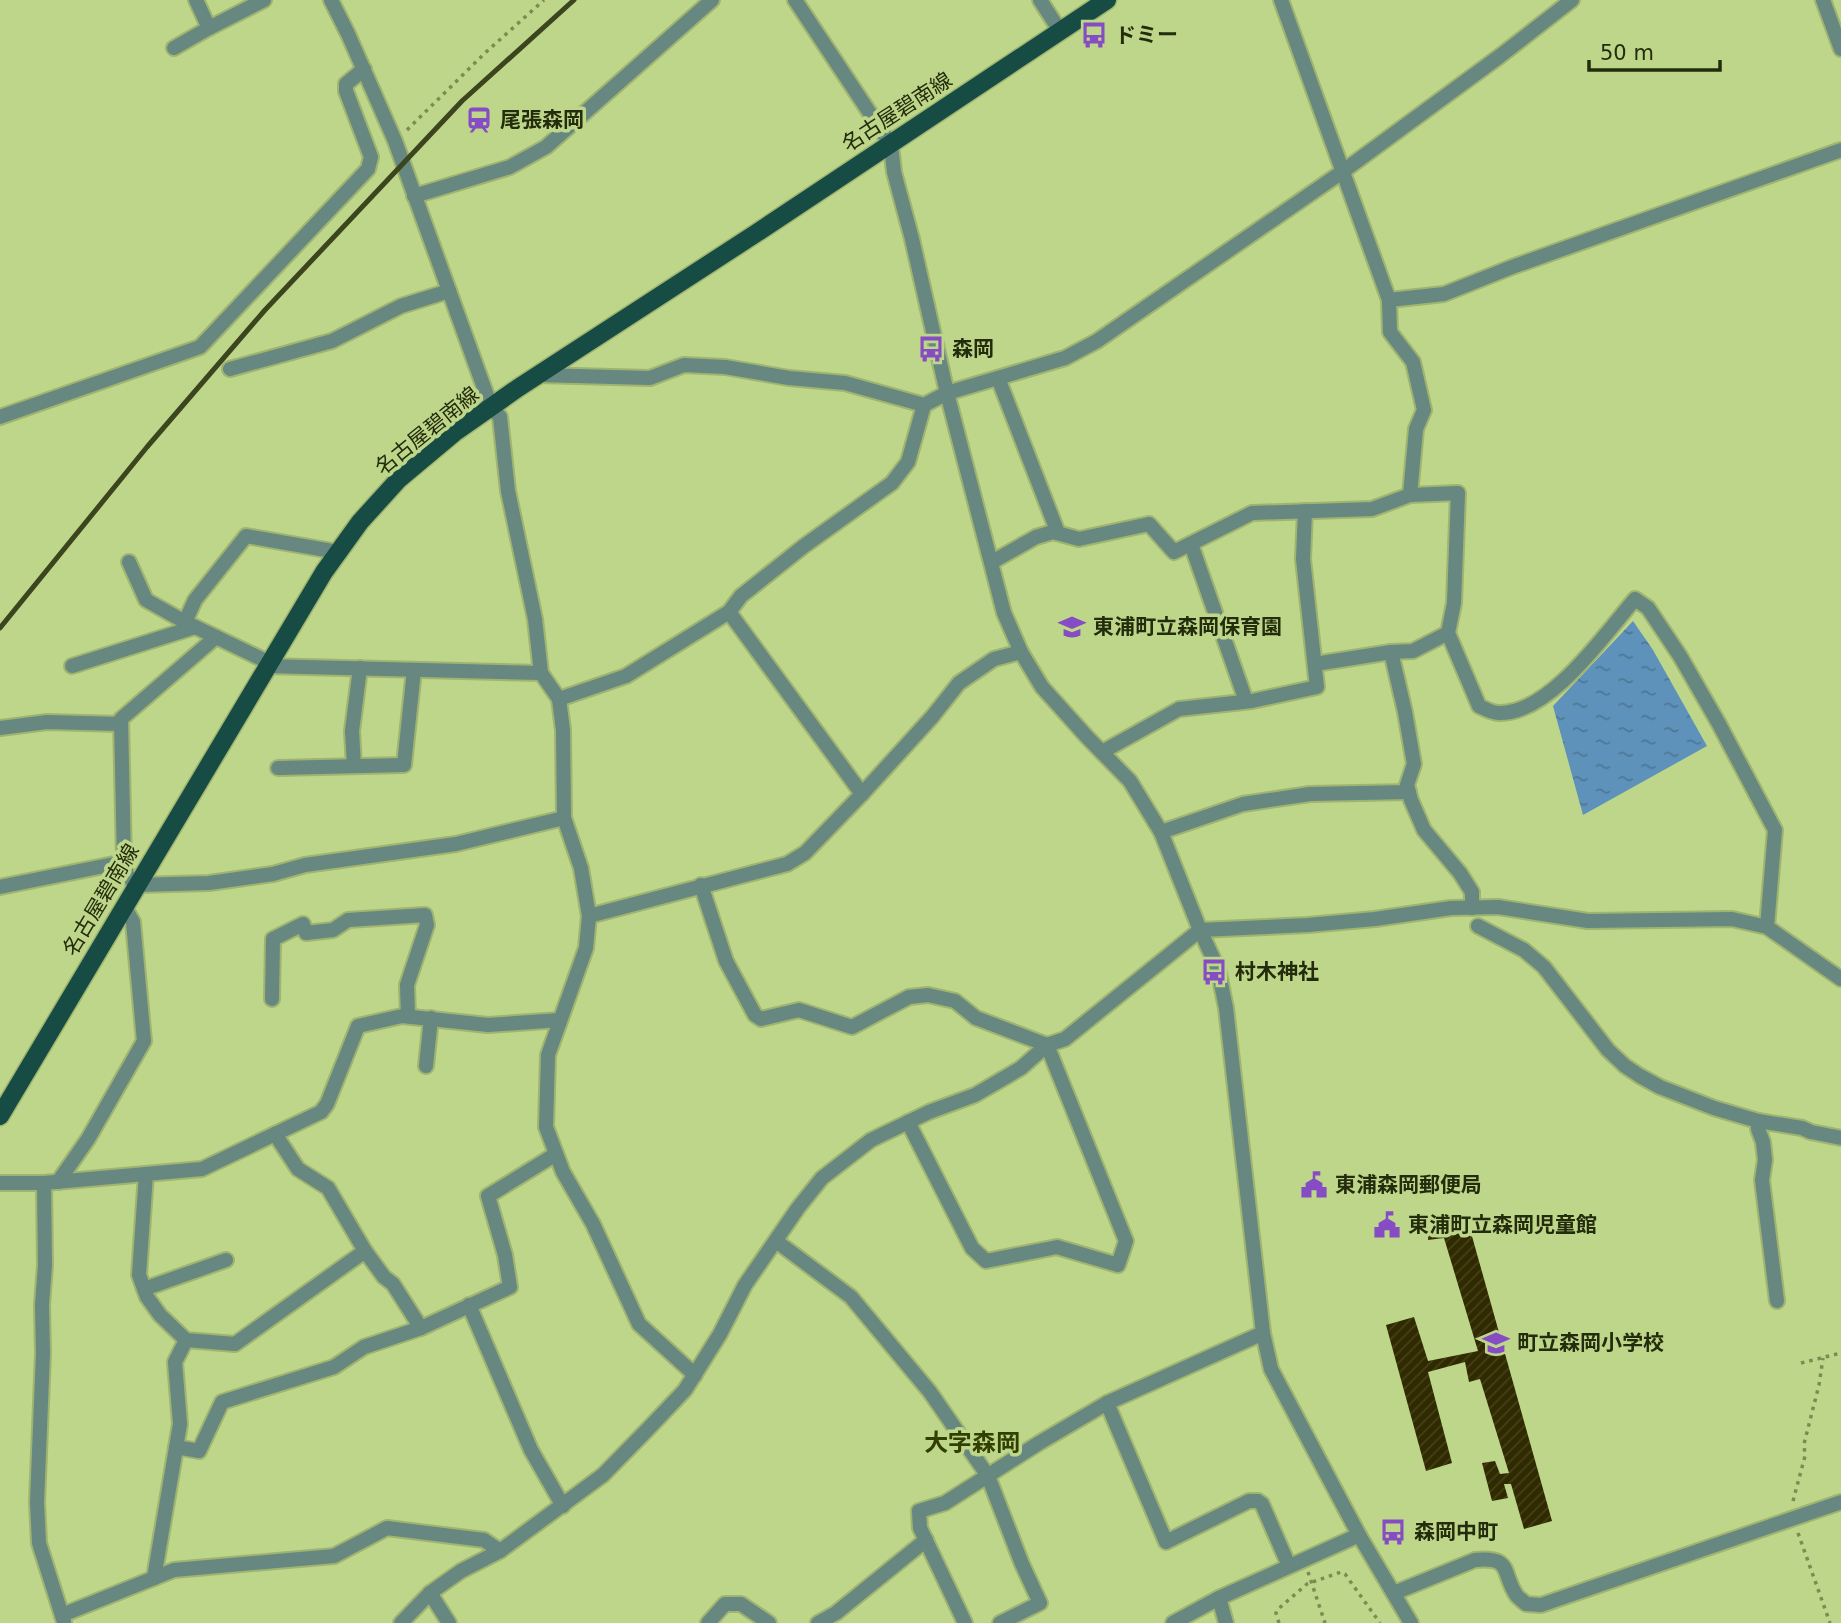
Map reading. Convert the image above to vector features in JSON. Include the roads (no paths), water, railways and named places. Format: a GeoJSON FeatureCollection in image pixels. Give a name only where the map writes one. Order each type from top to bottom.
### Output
{"type":"FeatureCollection","features":[{"type":"Feature","properties":{"kind":"main road","name":"名古屋碧南線"},"geometry":{"type":"LineString","coordinates":[[0,1116],[324,572],[360,522],[399,479],[454,433],[491,407],[1107,0]]}},
{"type":"Feature","properties":{"kind":"street"},"geometry":{"type":"LineString","coordinates":[[197,0],[209,27]]}},
{"type":"Feature","properties":{"kind":"street"},"geometry":{"type":"LineString","coordinates":[[174,48],[264,0]]}},
{"type":"Feature","properties":{"kind":"street"},"geometry":{"type":"LineString","coordinates":[[331,0],[395,141],[491,407],[500,418],[508,491],[535,619],[541,674],[559,699],[563,730],[564,818],[581,868],[589,916],[586,948],[548,1055],[546,1127],[563,1172],[593,1224],[639,1324],[695,1374]]}},
{"type":"Feature","properties":{"kind":"street"},"geometry":{"type":"LineString","coordinates":[[414,196],[510,167],[546,147],[712,0]]}},
{"type":"Feature","properties":{"kind":"street"},"geometry":{"type":"LineString","coordinates":[[795,0],[891,145],[894,172],[947,393],[1004,613],[1021,652],[1042,687],[1130,780],[1161,832],[1218,969],[1226,1008],[1263,1333],[1271,1368],[1359,1535],[1411,1623]]}},
{"type":"Feature","properties":{"kind":"street"},"geometry":{"type":"LineString","coordinates":[[1040,0],[1060,31]]}},
{"type":"Feature","properties":{"kind":"street"},"geometry":{"type":"LineString","coordinates":[[1281,0],[1389,300],[1390,332],[1413,362],[1424,410],[1416,429],[1410,495]]}},
{"type":"Feature","properties":{"kind":"street"},"geometry":{"type":"LineString","coordinates":[[539,375],[650,378],[684,365],[725,367],[789,378],[845,383],[924,405],[947,393],[1065,358],[1097,341],[1342,172],[1572,0]]}},
{"type":"Feature","properties":{"kind":"street"},"geometry":{"type":"LineString","coordinates":[[1823,0],[1841,49]]}},
{"type":"Feature","properties":{"kind":"street"},"geometry":{"type":"LineString","coordinates":[[0,416],[200,347],[368,169],[371,157],[346,91],[346,84],[364,69]]}},
{"type":"Feature","properties":{"kind":"street"},"geometry":{"type":"LineString","coordinates":[[1389,300],[1444,294],[1512,267],[1841,150]]}},
{"type":"Feature","properties":{"kind":"street"},"geometry":{"type":"LineString","coordinates":[[230,369],[332,341],[401,306],[449,290]]}},
{"type":"Feature","properties":{"kind":"street"},"geometry":{"type":"LineString","coordinates":[[999,378],[1058,533]]}},
{"type":"Feature","properties":{"kind":"street"},"geometry":{"type":"LineString","coordinates":[[559,699],[626,676],[729,612],[741,596],[892,483],[908,462],[924,405]]}},
{"type":"Feature","properties":{"kind":"street"},"geometry":{"type":"LineString","coordinates":[[992,562],[1036,537],[1053,532],[1079,539],[1149,524],[1174,552],[1252,513],[1372,509],[1410,495],[1458,493],[1454,603],[1448,633],[1479,706],[1496,714],[1516,712],[1542,699],[1573,672],[1635,599],[1648,608],[1680,656],[1719,724],[1775,831],[1767,927]]}},
{"type":"Feature","properties":{"kind":"street"},"geometry":{"type":"LineString","coordinates":[[1102,751],[1179,709],[1246,701],[1317,687],[1303,559],[1305,511]]}},
{"type":"Feature","properties":{"kind":"street"},"geometry":{"type":"LineString","coordinates":[[190,625],[195,600],[246,536],[338,552]]}},
{"type":"Feature","properties":{"kind":"street"},"geometry":{"type":"LineString","coordinates":[[1191,544],[1246,701]]}},
{"type":"Feature","properties":{"kind":"street"},"geometry":{"type":"LineString","coordinates":[[129,562],[146,600],[267,664],[541,674]]}},
{"type":"Feature","properties":{"kind":"street"},"geometry":{"type":"LineString","coordinates":[[729,612],[862,794]]}},
{"type":"Feature","properties":{"kind":"street"},"geometry":{"type":"LineString","coordinates":[[72,666],[190,625]]}},
{"type":"Feature","properties":{"kind":"street"},"geometry":{"type":"LineString","coordinates":[[1315,664],[1413,650],[1448,633]]}},
{"type":"Feature","properties":{"kind":"street"},"geometry":{"type":"LineString","coordinates":[[216,637],[121,719],[124,862],[127,875],[136,885],[209,883],[272,874],[305,865],[456,844],[564,818]]}},
{"type":"Feature","properties":{"kind":"street"},"geometry":{"type":"LineString","coordinates":[[589,916],[786,864],[805,853],[932,717],[959,683],[994,659],[1021,652]]}},
{"type":"Feature","properties":{"kind":"street"},"geometry":{"type":"LineString","coordinates":[[1391,652],[1414,764],[1406,785],[1424,830],[1460,873],[1472,892],[1472,908]]}},
{"type":"Feature","properties":{"kind":"street"},"geometry":{"type":"LineString","coordinates":[[354,766],[352,731],[360,668]]}},
{"type":"Feature","properties":{"kind":"street"},"geometry":{"type":"LineString","coordinates":[[278,768],[404,765],[414,670]]}},
{"type":"Feature","properties":{"kind":"street"},"geometry":{"type":"LineString","coordinates":[[0,727],[47,722],[121,724]]}},
{"type":"Feature","properties":{"kind":"street"},"geometry":{"type":"LineString","coordinates":[[1161,832],[1243,804],[1310,794],[1409,792]]}},
{"type":"Feature","properties":{"kind":"street"},"geometry":{"type":"LineString","coordinates":[[0,887],[124,862]]}},
{"type":"Feature","properties":{"kind":"street"},"geometry":{"type":"LineString","coordinates":[[701,886],[726,961],[755,1015],[761,1019],[799,1010],[852,1027],[909,997],[928,995],[955,1001],[976,1018],[1047,1045],[1126,1241],[1118,1265],[1057,1247],[986,1261],[972,1248],[908,1122]]}},
{"type":"Feature","properties":{"kind":"street"},"geometry":{"type":"LineString","coordinates":[[124,906],[133,922],[144,1041],[88,1139],[51,1183],[37,1502],[39,1543],[63,1619],[174,1570],[334,1556],[387,1528],[484,1540],[500,1551]]}},
{"type":"Feature","properties":{"kind":"street"},"geometry":{"type":"LineString","coordinates":[[401,1623],[430,1593],[461,1571],[500,1551],[603,1475],[685,1390],[720,1334],[745,1285],[822,1178],[871,1140],[929,1112],[975,1095],[1021,1068],[1047,1045],[1065,1038],[1200,930],[1308,925],[1451,908],[1498,907],[1588,921],[1732,919],[1767,927],[1841,979]]}},
{"type":"Feature","properties":{"kind":"street"},"geometry":{"type":"LineString","coordinates":[[272,999],[273,939],[303,924],[306,933],[333,930],[348,920],[425,915],[427,925],[407,985],[408,1016]]}},
{"type":"Feature","properties":{"kind":"street"},"geometry":{"type":"LineString","coordinates":[[1478,926],[1524,950],[1544,967],[1608,1050],[1625,1066],[1660,1087],[1758,1121],[1841,1138]]}},
{"type":"Feature","properties":{"kind":"street"},"geometry":{"type":"LineString","coordinates":[[0,1184],[51,1183],[202,1169],[321,1112],[327,1104],[358,1026],[402,1016],[488,1024],[560,1020]]}},
{"type":"Feature","properties":{"kind":"street"},"geometry":{"type":"LineString","coordinates":[[426,1066],[431,1018]]}},
{"type":"Feature","properties":{"kind":"street"},"geometry":{"type":"LineString","coordinates":[[1758,1121],[1765,1160],[1762,1180],[1777,1301]]}},
{"type":"Feature","properties":{"kind":"street"},"geometry":{"type":"LineString","coordinates":[[275,1134],[298,1169],[328,1188],[365,1251],[384,1277],[393,1284],[421,1328]]}},
{"type":"Feature","properties":{"kind":"street"},"geometry":{"type":"LineString","coordinates":[[176,1447],[199,1451],[222,1402],[334,1367],[364,1347],[421,1328],[510,1287],[505,1255],[488,1196],[556,1154]]}},
{"type":"Feature","properties":{"kind":"street"},"geometry":{"type":"LineString","coordinates":[[146,1174],[139,1275],[147,1297],[160,1315],[186,1340],[235,1344],[365,1251]]}},
{"type":"Feature","properties":{"kind":"street"},"geometry":{"type":"LineString","coordinates":[[776,1241],[851,1297],[930,1391],[988,1476],[1040,1603],[1000,1623]]}},
{"type":"Feature","properties":{"kind":"street"},"geometry":{"type":"LineString","coordinates":[[144,1289],[226,1260]]}},
{"type":"Feature","properties":{"kind":"street"},"geometry":{"type":"LineString","coordinates":[[469,1305],[531,1450],[563,1506]]}},
{"type":"Feature","properties":{"kind":"street"},"geometry":{"type":"LineString","coordinates":[[965,1623],[920,1528],[919,1511],[944,1503],[1107,1403],[1263,1333]]}},
{"type":"Feature","properties":{"kind":"street"},"geometry":{"type":"LineString","coordinates":[[154,1578],[180,1424],[175,1362],[186,1340]]}},
{"type":"Feature","properties":{"kind":"street"},"geometry":{"type":"LineString","coordinates":[[1107,1403],[1167,1542],[1250,1500],[1258,1501],[1296,1563]]}},
{"type":"Feature","properties":{"kind":"street"},"geometry":{"type":"LineString","coordinates":[[1394,1593],[1475,1560],[1488,1558],[1505,1566],[1516,1595],[1526,1604],[1541,1605],[1841,1502]]}},
{"type":"Feature","properties":{"kind":"street"},"geometry":{"type":"LineString","coordinates":[[1173,1623],[1219,1598],[1359,1535]]}},
{"type":"Feature","properties":{"kind":"street"},"geometry":{"type":"LineString","coordinates":[[818,1623],[838,1618],[926,1540]]}},
{"type":"Feature","properties":{"kind":"street"},"geometry":{"type":"LineString","coordinates":[[430,1593],[449,1623]]}},
{"type":"Feature","properties":{"kind":"street"},"geometry":{"type":"LineString","coordinates":[[1219,1598],[1226,1623]]}},
{"type":"Feature","properties":{"kind":"street"},"geometry":{"type":"LineString","coordinates":[[708,1623],[724,1604],[741,1604],[769,1623]]}},
{"type":"Feature","properties":{"kind":"water"},"geometry":{"type":"Polygon","coordinates":[[[1633,621],[1653,650],[1707,746],[1583,815],[1553,706],[1633,621]]]}},
{"type":"Feature","properties":{"kind":"railway"},"geometry":{"type":"LineString","coordinates":[[0,628],[147,447],[265,310],[462,101],[574,0]]}},
{"type":"Feature","properties":{"kind":"place","name":"ドミー"},"geometry":{"type":"Point","coordinates":[1094,35]}},
{"type":"Feature","properties":{"kind":"place","name":"尾張森岡"},"geometry":{"type":"Point","coordinates":[479,120]}},
{"type":"Feature","properties":{"kind":"place","name":"森岡"},"geometry":{"type":"Point","coordinates":[931,349]}},
{"type":"Feature","properties":{"kind":"place","name":"東浦町立森岡保育園"},"geometry":{"type":"Point","coordinates":[1072,627]}},
{"type":"Feature","properties":{"kind":"place","name":"村木神社"},"geometry":{"type":"Point","coordinates":[1214,972]}},
{"type":"Feature","properties":{"kind":"place","name":"東浦森岡郵便局"},"geometry":{"type":"Point","coordinates":[1314,1185]}},
{"type":"Feature","properties":{"kind":"place","name":"東浦町立森岡児童館"},"geometry":{"type":"Point","coordinates":[1387,1225]}},
{"type":"Feature","properties":{"kind":"place","name":"町立森岡小学校"},"geometry":{"type":"Point","coordinates":[1496,1343]}},
{"type":"Feature","properties":{"kind":"place","name":"森岡中町"},"geometry":{"type":"Point","coordinates":[1393,1532]}},
{"type":"Feature","properties":{"kind":"district","name":"大字森岡"},"geometry":{"type":"Point","coordinates":[972,1443]}}]}
